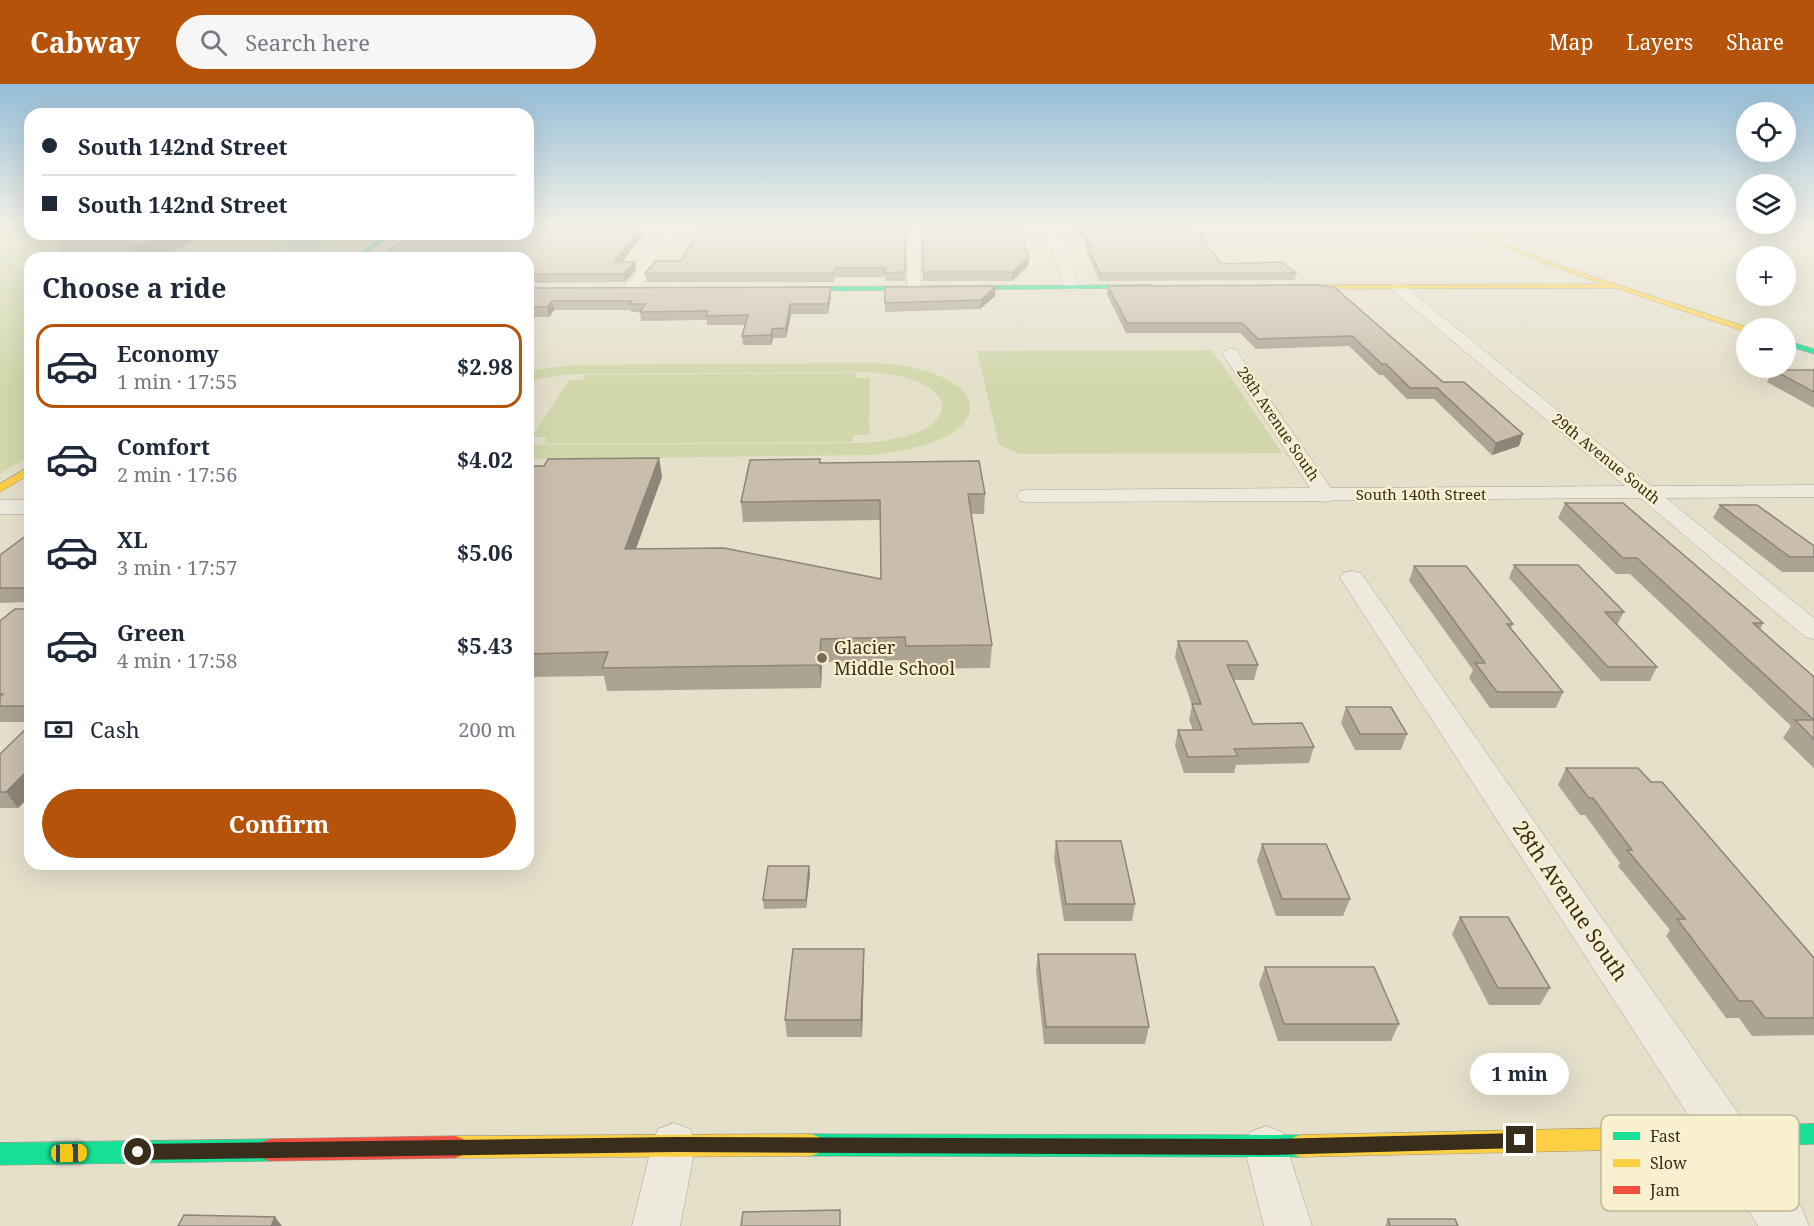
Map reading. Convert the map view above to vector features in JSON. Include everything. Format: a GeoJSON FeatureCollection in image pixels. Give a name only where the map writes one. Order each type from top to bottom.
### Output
{"type":"FeatureCollection","features":[{"type":"Feature","properties":{"kind":"street"},"geometry":{"type":"LineString","coordinates":[[625,289],[636,279]]}},
{"type":"Feature","properties":{"kind":"street"},"geometry":{"type":"LineString","coordinates":[[914,279],[914,289]]}},
{"type":"Feature","properties":{"kind":"street"},"geometry":{"type":"LineString","coordinates":[[1069,279],[1072,287]]}},
{"type":"Feature","properties":{"kind":"street"},"geometry":{"type":"LineString","coordinates":[[1595,279],[1736,326]]}},
{"type":"Feature","properties":{"kind":"street"},"geometry":{"type":"LineString","coordinates":[[1279,287],[1614,286]]}},
{"type":"Feature","properties":{"kind":"street"},"geometry":{"type":"LineString","coordinates":[[774,289],[1167,287]]}},
{"type":"Feature","properties":{"kind":"street","name":"29th Avenue South"},"geometry":{"type":"LineString","coordinates":[[1397,287],[1814,631]]}},
{"type":"Feature","properties":{"kind":"street"},"geometry":{"type":"LineString","coordinates":[[625,289],[652,289]]}},
{"type":"Feature","properties":{"kind":"street"},"geometry":{"type":"LineString","coordinates":[[1796,346],[1814,352]]}},
{"type":"Feature","properties":{"kind":"street","name":"28th Avenue South"},"geometry":{"type":"LineString","coordinates":[[1230,353],[1326,496]]}},
{"type":"Feature","properties":{"kind":"street"},"geometry":{"type":"LineString","coordinates":[[0,489],[24,473]]}},
{"type":"Feature","properties":{"kind":"street","name":"South 140th Street"},"geometry":{"type":"LineString","coordinates":[[1028,496],[1326,496],[1814,491]]}},
{"type":"Feature","properties":{"kind":"street"},"geometry":{"type":"LineString","coordinates":[[0,507],[24,507]]}},
{"type":"Feature","properties":{"kind":"street","name":"28th Avenue South"},"geometry":{"type":"LineString","coordinates":[[1353,578],[1714,1115]]}},
{"type":"Feature","properties":{"kind":"street"},"geometry":{"type":"LineString","coordinates":[[1799,1134],[1814,1134]]}},
{"type":"Feature","properties":{"kind":"street"},"geometry":{"type":"LineString","coordinates":[[0,1154],[674,1144],[1266,1147],[1601,1138]]}},
{"type":"Feature","properties":{"kind":"street"},"geometry":{"type":"LineString","coordinates":[[656,1226],[674,1144]]}},
{"type":"Feature","properties":{"kind":"street"},"geometry":{"type":"LineString","coordinates":[[1266,1147],[1288,1226]]}},
{"type":"Feature","properties":{"kind":"street","name":"28th Avenue South"},"geometry":{"type":"LineString","coordinates":[[1775,1211],[1785,1226]]}},
{"type":"Feature","properties":{"kind":"green space"},"geometry":{"type":"Polygon","coordinates":[[[0,279],[24,279],[24,459],[0,474],[0,279]]]}},
{"type":"Feature","properties":{"kind":"green space"},"geometry":{"type":"Polygon","coordinates":[[[1212,350],[1282,453],[1019,454],[999,445],[977,351],[1212,350]]]}},
{"type":"Feature","properties":{"kind":"green space"},"geometry":{"type":"Polygon","coordinates":[[[855,363],[906,366],[930,372],[956,385],[967,397],[970,408],[966,420],[958,429],[945,437],[914,448],[873,455],[534,459],[534,445],[868,443],[915,433],[926,428],[941,413],[942,402],[929,388],[911,379],[871,372],[571,374],[534,380],[534,370],[572,365],[855,363]]]}},
{"type":"Feature","properties":{"kind":"green space"},"geometry":{"type":"Polygon","coordinates":[[[856,373],[856,378],[870,378],[869,435],[853,435],[853,442],[544,444],[547,437],[534,437],[569,380],[582,380],[585,375],[856,373]]]}},
{"type":"Feature","properties":{"kind":"building"},"geometry":{"type":"Polygon","coordinates":[[[1316,285],[1334,287],[1443,382],[1464,382],[1523,434],[1496,443],[1437,388],[1410,388],[1386,364],[1382,364],[1352,336],[1258,339],[1242,323],[1127,323],[1108,286],[1316,285]]]}},
{"type":"Feature","properties":{"kind":"building"},"geometry":{"type":"Polygon","coordinates":[[[996,286],[981,300],[885,303],[885,287],[996,286]]]}},
{"type":"Feature","properties":{"kind":"building"},"geometry":{"type":"Polygon","coordinates":[[[831,287],[828,304],[790,304],[786,328],[772,329],[771,335],[742,336],[748,315],[706,316],[708,311],[640,312],[645,304],[630,304],[632,301],[552,301],[547,307],[534,307],[534,288],[831,287]]]}},
{"type":"Feature","properties":{"kind":"building"},"geometry":{"type":"Polygon","coordinates":[[[1796,370],[1814,370],[1814,392],[1788,378],[1796,378],[1796,370]]]}},
{"type":"Feature","properties":{"kind":"building"},"geometry":{"type":"Polygon","coordinates":[[[659,458],[625,549],[724,548],[881,579],[880,500],[741,502],[750,460],[820,459],[820,463],[979,461],[985,494],[968,494],[992,645],[906,646],[905,637],[821,639],[819,665],[602,668],[608,652],[534,654],[534,466],[544,466],[548,459],[659,458]]]}},
{"type":"Feature","properties":{"kind":"building"},"geometry":{"type":"Polygon","coordinates":[[[1565,503],[1623,503],[1763,623],[1753,623],[1814,677],[1814,720],[1637,558],[1623,558],[1565,503]]]}},
{"type":"Feature","properties":{"kind":"building"},"geometry":{"type":"Polygon","coordinates":[[[1720,505],[1757,505],[1814,546],[1814,557],[1790,557],[1720,505]]]}},
{"type":"Feature","properties":{"kind":"building"},"geometry":{"type":"Polygon","coordinates":[[[24,537],[24,588],[0,588],[0,555],[24,537]]]}},
{"type":"Feature","properties":{"kind":"building"},"geometry":{"type":"Polygon","coordinates":[[[1514,565],[1578,565],[1624,612],[1605,612],[1657,667],[1608,667],[1514,565]]]}},
{"type":"Feature","properties":{"kind":"building"},"geometry":{"type":"Polygon","coordinates":[[[1414,566],[1466,566],[1513,624],[1507,624],[1563,692],[1497,692],[1475,663],[1485,663],[1414,566]]]}},
{"type":"Feature","properties":{"kind":"building"},"geometry":{"type":"Polygon","coordinates":[[[15,609],[24,609],[24,706],[0,706],[0,697],[3,694],[0,694],[0,621],[15,609]]]}},
{"type":"Feature","properties":{"kind":"building"},"geometry":{"type":"Polygon","coordinates":[[[1178,641],[1247,641],[1258,665],[1227,665],[1253,724],[1302,723],[1314,747],[1234,749],[1238,756],[1188,757],[1178,730],[1202,730],[1192,704],[1201,704],[1178,641]]]}},
{"type":"Feature","properties":{"kind":"building"},"geometry":{"type":"Polygon","coordinates":[[[1346,707],[1391,707],[1407,734],[1360,734],[1346,707]]]}},
{"type":"Feature","properties":{"kind":"building"},"geometry":{"type":"Polygon","coordinates":[[[1795,720],[1814,720],[1814,739],[1795,720]]]}},
{"type":"Feature","properties":{"kind":"building"},"geometry":{"type":"Polygon","coordinates":[[[24,731],[24,774],[6,792],[0,792],[0,754],[24,731]]]}},
{"type":"Feature","properties":{"kind":"building"},"geometry":{"type":"Polygon","coordinates":[[[1566,768],[1638,768],[1651,782],[1662,782],[1814,958],[1814,1018],[1765,1018],[1752,1001],[1739,1001],[1677,919],[1685,919],[1627,850],[1632,850],[1593,798],[1589,798],[1566,768]]]}},
{"type":"Feature","properties":{"kind":"building"},"geometry":{"type":"Polygon","coordinates":[[[1056,841],[1121,841],[1135,904],[1066,904],[1056,841]]]}},
{"type":"Feature","properties":{"kind":"building"},"geometry":{"type":"Polygon","coordinates":[[[1262,844],[1326,844],[1350,899],[1282,899],[1262,844]]]}},
{"type":"Feature","properties":{"kind":"building"},"geometry":{"type":"Polygon","coordinates":[[[768,866],[809,866],[806,900],[763,900],[768,866]]]}},
{"type":"Feature","properties":{"kind":"building"},"geometry":{"type":"Polygon","coordinates":[[[1460,917],[1508,917],[1550,988],[1498,988],[1460,917]]]}},
{"type":"Feature","properties":{"kind":"building"},"geometry":{"type":"Polygon","coordinates":[[[793,949],[864,949],[861,1020],[785,1020],[793,949]]]}},
{"type":"Feature","properties":{"kind":"building"},"geometry":{"type":"Polygon","coordinates":[[[1038,954],[1135,954],[1149,1027],[1046,1027],[1038,954]]]}},
{"type":"Feature","properties":{"kind":"building"},"geometry":{"type":"Polygon","coordinates":[[[1265,967],[1374,967],[1399,1024],[1284,1024],[1265,967]]]}},
{"type":"Feature","properties":{"kind":"building"},"geometry":{"type":"Polygon","coordinates":[[[840,1210],[840,1226],[741,1226],[743,1212],[840,1210]]]}},
{"type":"Feature","properties":{"kind":"building"},"geometry":{"type":"Polygon","coordinates":[[[184,1215],[275,1217],[271,1226],[178,1226],[184,1215]]]}},
{"type":"Feature","properties":{"kind":"building"},"geometry":{"type":"Polygon","coordinates":[[[1388,1219],[1455,1219],[1458,1226],[1390,1226],[1388,1219]]]}},
{"type":"Feature","properties":{"kind":"traffic: fast"},"geometry":{"type":"LineString","coordinates":[[788,289],[1153,287]]}},
{"type":"Feature","properties":{"kind":"traffic: fast"},"geometry":{"type":"LineString","coordinates":[[1796,346],[1814,352]]}},
{"type":"Feature","properties":{"kind":"traffic: fast"},"geometry":{"type":"LineString","coordinates":[[1799,1134],[1814,1134]]}},
{"type":"Feature","properties":{"kind":"traffic: fast"},"geometry":{"type":"LineString","coordinates":[[811,1145],[1300,1146]]}},
{"type":"Feature","properties":{"kind":"traffic: fast"},"geometry":{"type":"LineString","coordinates":[[0,1154],[270,1150]]}},
{"type":"Feature","properties":{"kind":"traffic: slow"},"geometry":{"type":"LineString","coordinates":[[1596,279],[1736,326]]}},
{"type":"Feature","properties":{"kind":"traffic: slow"},"geometry":{"type":"LineString","coordinates":[[1289,287],[1614,286]]}},
{"type":"Feature","properties":{"kind":"traffic: slow"},"geometry":{"type":"LineString","coordinates":[[0,489],[24,473]]}},
{"type":"Feature","properties":{"kind":"traffic: slow"},"geometry":{"type":"LineString","coordinates":[[1300,1146],[1601,1139]]}},
{"type":"Feature","properties":{"kind":"traffic: slow"},"geometry":{"type":"LineString","coordinates":[[455,1147],[811,1145]]}},
{"type":"Feature","properties":{"kind":"traffic: jam"},"geometry":{"type":"LineString","coordinates":[[270,1150],[455,1147]]}},
{"type":"Feature","properties":{"kind":"place","name":"Glacier Middle School"},"geometry":{"type":"Point","coordinates":[822,658]}},
{"type":"Feature","properties":{"kind":"route"},"geometry":{"type":"LineString","coordinates":[[138,1152],[674,1144],[1266,1147],[1520,1140]]}}]}
